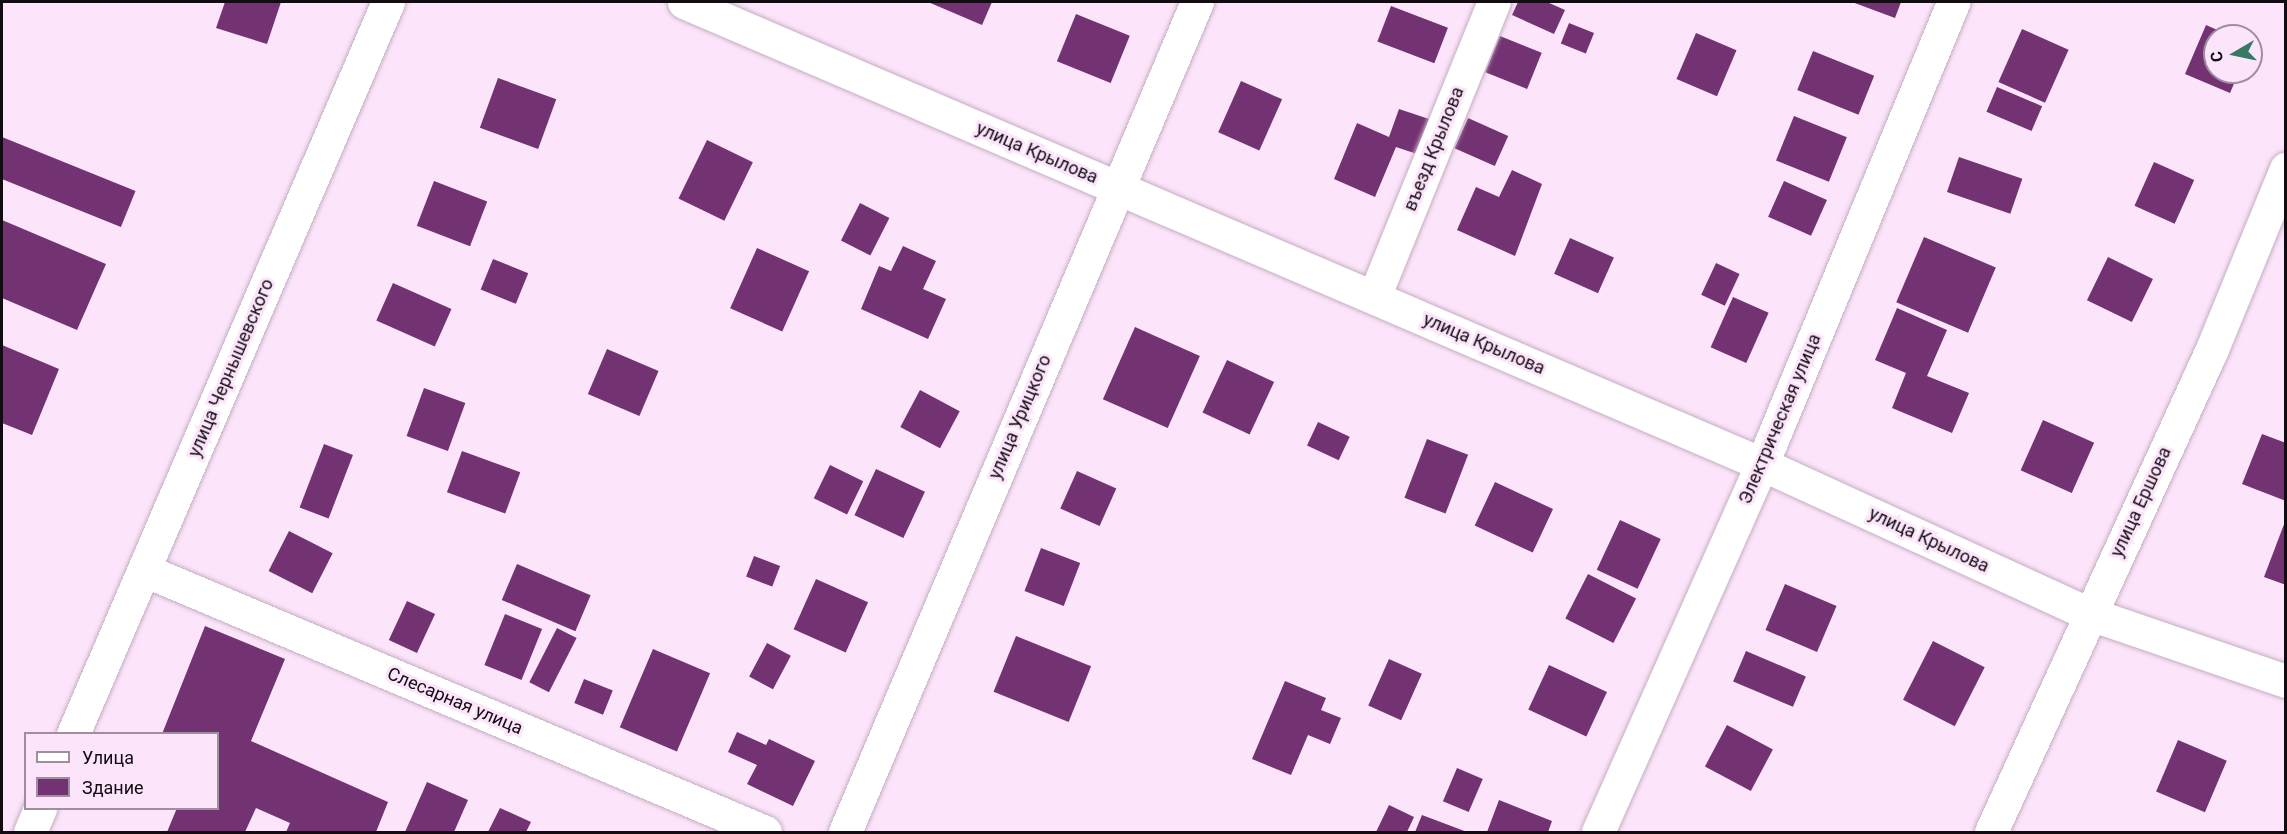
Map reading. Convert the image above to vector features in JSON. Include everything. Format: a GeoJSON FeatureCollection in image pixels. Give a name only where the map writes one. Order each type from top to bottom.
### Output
{"type":"FeatureCollection","features":[{"type":"Feature","properties":{"kind":"street","name":"улица Чернышевского"},"geometry":{"type":"LineString","coordinates":[[74,732],[388,2]]}},
{"type":"Feature","properties":{"kind":"street","name":"улица Крылова"},"geometry":{"type":"LineString","coordinates":[[684,2],[1762,464],[2090,614],[2286,681]]}},
{"type":"Feature","properties":{"kind":"street","name":"улица Урицкого"},"geometry":{"type":"LineString","coordinates":[[845,832],[1116,187],[1197,2]]}},
{"type":"Feature","properties":{"kind":"street","name":"въезд Крылова"},"geometry":{"type":"LineString","coordinates":[[1374,297],[1494,2]]}},
{"type":"Feature","properties":{"kind":"street","name":"Электрическая улица"},"geometry":{"type":"LineString","coordinates":[[1598,832],[1762,464],[1953,2]]}},
{"type":"Feature","properties":{"kind":"street","name":"улица Ершова"},"geometry":{"type":"LineString","coordinates":[[1991,832],[2212,349],[2286,169]]}},
{"type":"Feature","properties":{"kind":"street","name":"Слесарная улица"},"geometry":{"type":"LineString","coordinates":[[144,570],[765,832]]}},
{"type":"Feature","properties":{"kind":"street"},"geometry":{"type":"LineString","coordinates":[[30,832],[39,810]]}},
{"type":"Feature","properties":{"kind":"building"},"geometry":{"type":"Polygon","coordinates":[[[225,2],[281,2],[267,44],[216,28],[225,2]]]}},
{"type":"Feature","properties":{"kind":"building"},"geometry":{"type":"Polygon","coordinates":[[[928,2],[992,2],[982,25],[928,2]]]}},
{"type":"Feature","properties":{"kind":"building"},"geometry":{"type":"Polygon","coordinates":[[[1518,2],[1547,2],[1565,10],[1554,34],[1512,15],[1518,2]]]}},
{"type":"Feature","properties":{"kind":"building"},"geometry":{"type":"Polygon","coordinates":[[[1852,2],[1901,2],[1895,18],[1852,2]]]}},
{"type":"Feature","properties":{"kind":"building"},"geometry":{"type":"Polygon","coordinates":[[[1391,6],[1448,28],[1434,63],[1377,41],[1391,6]]]}},
{"type":"Feature","properties":{"kind":"building"},"geometry":{"type":"Polygon","coordinates":[[[1076,14],[1130,36],[1111,83],[1057,61],[1076,14]]]}},
{"type":"Feature","properties":{"kind":"building"},"geometry":{"type":"Polygon","coordinates":[[[1569,23],[1594,33],[1586,54],[1561,43],[1569,23]]]}},
{"type":"Feature","properties":{"kind":"building"},"geometry":{"type":"Polygon","coordinates":[[[2022,29],[2069,50],[2045,103],[1998,82],[2022,29]]]}},
{"type":"Feature","properties":{"kind":"building"},"geometry":{"type":"Polygon","coordinates":[[[2203,32],[2203,82],[2185,74],[2203,32]]]}},
{"type":"Feature","properties":{"kind":"building"},"geometry":{"type":"Polygon","coordinates":[[[1696,33],[1737,50],[1717,96],[1676,79],[1696,33]]]}},
{"type":"Feature","properties":{"kind":"building"},"geometry":{"type":"Polygon","coordinates":[[[1500,36],[1542,53],[1527,89],[1485,72],[1500,36]]]}},
{"type":"Feature","properties":{"kind":"building"},"geometry":{"type":"Polygon","coordinates":[[[1813,51],[1874,76],[1858,115],[1797,90],[1813,51]]]}},
{"type":"Feature","properties":{"kind":"building"},"geometry":{"type":"Polygon","coordinates":[[[498,78],[556,99],[538,149],[480,128],[498,78]]]}},
{"type":"Feature","properties":{"kind":"building"},"geometry":{"type":"Polygon","coordinates":[[[1241,81],[1282,99],[1259,150],[1218,132],[1241,81]]]}},
{"type":"Feature","properties":{"kind":"building"},"geometry":{"type":"Polygon","coordinates":[[[2209,84],[2234,84],[2230,93],[2209,84]]]}},
{"type":"Feature","properties":{"kind":"building"},"geometry":{"type":"Polygon","coordinates":[[[1997,87],[2042,106],[2032,131],[1986,112],[1997,87]]]}},
{"type":"Feature","properties":{"kind":"building"},"geometry":{"type":"Polygon","coordinates":[[[1399,109],[1429,119],[1417,154],[1396,147],[1375,197],[1334,179],[1357,123],[1389,137],[1399,109]]]}},
{"type":"Feature","properties":{"kind":"building"},"geometry":{"type":"Polygon","coordinates":[[[1794,116],[1847,137],[1829,182],[1776,161],[1794,116]]]}},
{"type":"Feature","properties":{"kind":"building"},"geometry":{"type":"Polygon","coordinates":[[[1468,118],[1508,136],[1495,166],[1455,148],[1468,118]]]}},
{"type":"Feature","properties":{"kind":"building"},"geometry":{"type":"Polygon","coordinates":[[[2,137],[136,191],[121,227],[2,179],[2,137]]]}},
{"type":"Feature","properties":{"kind":"building"},"geometry":{"type":"Polygon","coordinates":[[[707,140],[753,162],[724,221],[679,198],[707,140]]]}},
{"type":"Feature","properties":{"kind":"building"},"geometry":{"type":"Polygon","coordinates":[[[1959,157],[2022,179],[2010,214],[1947,192],[1959,157]]]}},
{"type":"Feature","properties":{"kind":"building"},"geometry":{"type":"Polygon","coordinates":[[[2154,162],[2194,180],[2175,224],[2134,206],[2154,162]]]}},
{"type":"Feature","properties":{"kind":"building"},"geometry":{"type":"Polygon","coordinates":[[[1512,170],[1542,184],[1515,256],[1457,230],[1476,187],[1499,197],[1512,170]]]}},
{"type":"Feature","properties":{"kind":"building"},"geometry":{"type":"Polygon","coordinates":[[[434,181],[487,201],[470,246],[417,226],[434,181]]]}},
{"type":"Feature","properties":{"kind":"building"},"geometry":{"type":"Polygon","coordinates":[[[1784,181],[1827,200],[1811,236],[1768,217],[1784,181]]]}},
{"type":"Feature","properties":{"kind":"building"},"geometry":{"type":"Polygon","coordinates":[[[860,203],[889,218],[870,255],[841,240],[860,203]]]}},
{"type":"Feature","properties":{"kind":"building"},"geometry":{"type":"Polygon","coordinates":[[[2,220],[106,264],[77,330],[2,298],[2,220]]]}},
{"type":"Feature","properties":{"kind":"building"},"geometry":{"type":"Polygon","coordinates":[[[1924,237],[1996,267],[1968,333],[1896,302],[1924,237]]]}},
{"type":"Feature","properties":{"kind":"building"},"geometry":{"type":"Polygon","coordinates":[[[1570,238],[1614,258],[1598,293],[1554,274],[1570,238]]]}},
{"type":"Feature","properties":{"kind":"building"},"geometry":{"type":"Polygon","coordinates":[[[903,246],[936,261],[923,289],[946,299],[928,339],[861,309],[879,266],[891,271],[903,246]]]}},
{"type":"Feature","properties":{"kind":"building"},"geometry":{"type":"Polygon","coordinates":[[[757,248],[809,271],[782,331],[730,308],[757,248]]]}},
{"type":"Feature","properties":{"kind":"building"},"geometry":{"type":"Polygon","coordinates":[[[2108,257],[2153,279],[2132,322],[2087,300],[2108,257]]]}},
{"type":"Feature","properties":{"kind":"building"},"geometry":{"type":"Polygon","coordinates":[[[493,259],[528,273],[516,304],[481,290],[493,259]]]}},
{"type":"Feature","properties":{"kind":"building"},"geometry":{"type":"Polygon","coordinates":[[[1716,263],[1740,274],[1725,306],[1701,295],[1716,263]]]}},
{"type":"Feature","properties":{"kind":"building"},"geometry":{"type":"Polygon","coordinates":[[[393,283],[451,309],[435,346],[376,320],[393,283]]]}},
{"type":"Feature","properties":{"kind":"building"},"geometry":{"type":"Polygon","coordinates":[[[1733,297],[1769,313],[1746,363],[1711,347],[1733,297]]]}},
{"type":"Feature","properties":{"kind":"building"},"geometry":{"type":"Polygon","coordinates":[[[1897,308],[1947,330],[1927,376],[1969,393],[1952,433],[1892,408],[1906,373],[1875,360],[1897,308]]]}},
{"type":"Feature","properties":{"kind":"building"},"geometry":{"type":"Polygon","coordinates":[[[1135,327],[1200,356],[1168,428],[1103,399],[1135,327]]]}},
{"type":"Feature","properties":{"kind":"building"},"geometry":{"type":"Polygon","coordinates":[[[2,345],[59,369],[32,435],[2,423],[2,345]]]}},
{"type":"Feature","properties":{"kind":"building"},"geometry":{"type":"Polygon","coordinates":[[[607,349],[659,371],[639,416],[588,394],[607,349]]]}},
{"type":"Feature","properties":{"kind":"building"},"geometry":{"type":"Polygon","coordinates":[[[1227,360],[1274,382],[1250,435],[1202,413],[1227,360]]]}},
{"type":"Feature","properties":{"kind":"building"},"geometry":{"type":"Polygon","coordinates":[[[424,388],[465,403],[448,451],[407,436],[424,388]]]}},
{"type":"Feature","properties":{"kind":"building"},"geometry":{"type":"Polygon","coordinates":[[[920,390],[960,411],[940,448],[900,427],[920,390]]]}},
{"type":"Feature","properties":{"kind":"building"},"geometry":{"type":"Polygon","coordinates":[[[2043,420],[2094,443],[2072,493],[2021,470],[2043,420]]]}},
{"type":"Feature","properties":{"kind":"building"},"geometry":{"type":"Polygon","coordinates":[[[1318,422],[1350,437],[1339,460],[1307,446],[1318,422]]]}},
{"type":"Feature","properties":{"kind":"building"},"geometry":{"type":"Polygon","coordinates":[[[2262,434],[2286,443],[2286,501],[2242,484],[2262,434]]]}},
{"type":"Feature","properties":{"kind":"building"},"geometry":{"type":"Polygon","coordinates":[[[1427,439],[1468,455],[1446,514],[1404,498],[1427,439]]]}},
{"type":"Feature","properties":{"kind":"building"},"geometry":{"type":"Polygon","coordinates":[[[324,444],[353,455],[329,519],[300,507],[324,444]]]}},
{"type":"Feature","properties":{"kind":"building"},"geometry":{"type":"Polygon","coordinates":[[[462,451],[520,472],[505,514],[447,492],[462,451]]]}},
{"type":"Feature","properties":{"kind":"building"},"geometry":{"type":"Polygon","coordinates":[[[830,465],[863,481],[847,514],[814,498],[830,465]]]}},
{"type":"Feature","properties":{"kind":"building"},"geometry":{"type":"Polygon","coordinates":[[[876,469],[925,492],[903,538],[854,515],[876,469]]]}},
{"type":"Feature","properties":{"kind":"building"},"geometry":{"type":"Polygon","coordinates":[[[1077,471],[1116,488],[1100,526],[1060,508],[1077,471]]]}},
{"type":"Feature","properties":{"kind":"building"},"geometry":{"type":"Polygon","coordinates":[[[1495,482],[1553,509],[1533,553],[1475,526],[1495,482]]]}},
{"type":"Feature","properties":{"kind":"building"},"geometry":{"type":"Polygon","coordinates":[[[2286,519],[2286,585],[2264,577],[2286,519]]]}},
{"type":"Feature","properties":{"kind":"building"},"geometry":{"type":"Polygon","coordinates":[[[1620,520],[1661,539],[1638,589],[1597,570],[1620,520]]]}},
{"type":"Feature","properties":{"kind":"building"},"geometry":{"type":"Polygon","coordinates":[[[289,531],[333,553],[312,593],[269,571],[289,531]]]}},
{"type":"Feature","properties":{"kind":"building"},"geometry":{"type":"Polygon","coordinates":[[[1041,548],[1080,563],[1064,606],[1025,591],[1041,548]]]}},
{"type":"Feature","properties":{"kind":"building"},"geometry":{"type":"Polygon","coordinates":[[[754,556],[780,566],[772,587],[746,577],[754,556]]]}},
{"type":"Feature","properties":{"kind":"building"},"geometry":{"type":"Polygon","coordinates":[[[517,564],[591,595],[575,631],[502,600],[517,564]]]}},
{"type":"Feature","properties":{"kind":"building"},"geometry":{"type":"Polygon","coordinates":[[[1588,574],[1636,599],[1613,643],[1565,619],[1588,574]]]}},
{"type":"Feature","properties":{"kind":"building"},"geometry":{"type":"Polygon","coordinates":[[[816,579],[868,602],[846,652],[794,629],[816,579]]]}},
{"type":"Feature","properties":{"kind":"building"},"geometry":{"type":"Polygon","coordinates":[[[1785,584],[1837,606],[1817,652],[1765,630],[1785,584]]]}},
{"type":"Feature","properties":{"kind":"building"},"geometry":{"type":"Polygon","coordinates":[[[407,601],[435,614],[417,653],[389,640],[407,601]]]}},
{"type":"Feature","properties":{"kind":"building"},"geometry":{"type":"Polygon","coordinates":[[[505,614],[542,629],[521,680],[484,665],[505,614]]]}},
{"type":"Feature","properties":{"kind":"building"},"geometry":{"type":"Polygon","coordinates":[[[205,626],[285,659],[251,741],[388,802],[376,832],[286,832],[290,823],[256,808],[245,832],[167,832],[176,810],[219,810],[219,732],[163,732],[205,626]]]}},
{"type":"Feature","properties":{"kind":"building"},"geometry":{"type":"Polygon","coordinates":[[[557,628],[577,638],[549,692],[529,682],[557,628]]]}},
{"type":"Feature","properties":{"kind":"building"},"geometry":{"type":"Polygon","coordinates":[[[1016,636],[1091,666],[1069,722],[994,692],[1016,636]]]}},
{"type":"Feature","properties":{"kind":"building"},"geometry":{"type":"Polygon","coordinates":[[[1933,641],[1985,667],[1955,726],[1903,700],[1933,641]]]}},
{"type":"Feature","properties":{"kind":"building"},"geometry":{"type":"Polygon","coordinates":[[[767,643],[791,656],[773,689],[749,677],[767,643]]]}},
{"type":"Feature","properties":{"kind":"building"},"geometry":{"type":"Polygon","coordinates":[[[653,649],[710,673],[677,751],[620,727],[653,649]]]}},
{"type":"Feature","properties":{"kind":"building"},"geometry":{"type":"Polygon","coordinates":[[[1746,651],[1806,676],[1793,707],[1733,681],[1746,651]]]}},
{"type":"Feature","properties":{"kind":"building"},"geometry":{"type":"Polygon","coordinates":[[[1389,659],[1422,674],[1401,720],[1368,706],[1389,659]]]}},
{"type":"Feature","properties":{"kind":"building"},"geometry":{"type":"Polygon","coordinates":[[[1549,665],[1607,692],[1586,736],[1528,709],[1549,665]]]}},
{"type":"Feature","properties":{"kind":"building"},"geometry":{"type":"Polygon","coordinates":[[[584,679],[613,691],[603,715],[574,703],[584,679]]]}},
{"type":"Feature","properties":{"kind":"building"},"geometry":{"type":"Polygon","coordinates":[[[1285,681],[1326,698],[1321,710],[1341,718],[1330,744],[1308,735],[1291,775],[1252,759],[1285,681]]]}},
{"type":"Feature","properties":{"kind":"building"},"geometry":{"type":"Polygon","coordinates":[[[1727,725],[1773,749],[1751,791],[1705,766],[1727,725]]]}},
{"type":"Feature","properties":{"kind":"building"},"geometry":{"type":"Polygon","coordinates":[[[737,732],[766,745],[769,739],[815,761],[793,806],[747,784],[757,765],[728,752],[737,732]]]}},
{"type":"Feature","properties":{"kind":"building"},"geometry":{"type":"Polygon","coordinates":[[[2178,740],[2227,761],[2205,812],[2156,792],[2178,740]]]}},
{"type":"Feature","properties":{"kind":"building"},"geometry":{"type":"Polygon","coordinates":[[[1457,768],[1483,779],[1469,812],[1443,801],[1457,768]]]}},
{"type":"Feature","properties":{"kind":"building"},"geometry":{"type":"Polygon","coordinates":[[[427,782],[468,800],[454,832],[405,832],[427,782]]]}},
{"type":"Feature","properties":{"kind":"building"},"geometry":{"type":"Polygon","coordinates":[[[1499,800],[1552,821],[1548,832],[1487,832],[1499,800]]]}},
{"type":"Feature","properties":{"kind":"building"},"geometry":{"type":"Polygon","coordinates":[[[1389,805],[1414,817],[1407,832],[1376,832],[1389,805]]]}},
{"type":"Feature","properties":{"kind":"building"},"geometry":{"type":"Polygon","coordinates":[[[500,808],[531,822],[526,832],[488,832],[500,808]]]}},
{"type":"Feature","properties":{"kind":"building"},"geometry":{"type":"Polygon","coordinates":[[[1422,815],[1467,832],[1415,832],[1422,815]]]}}]}
